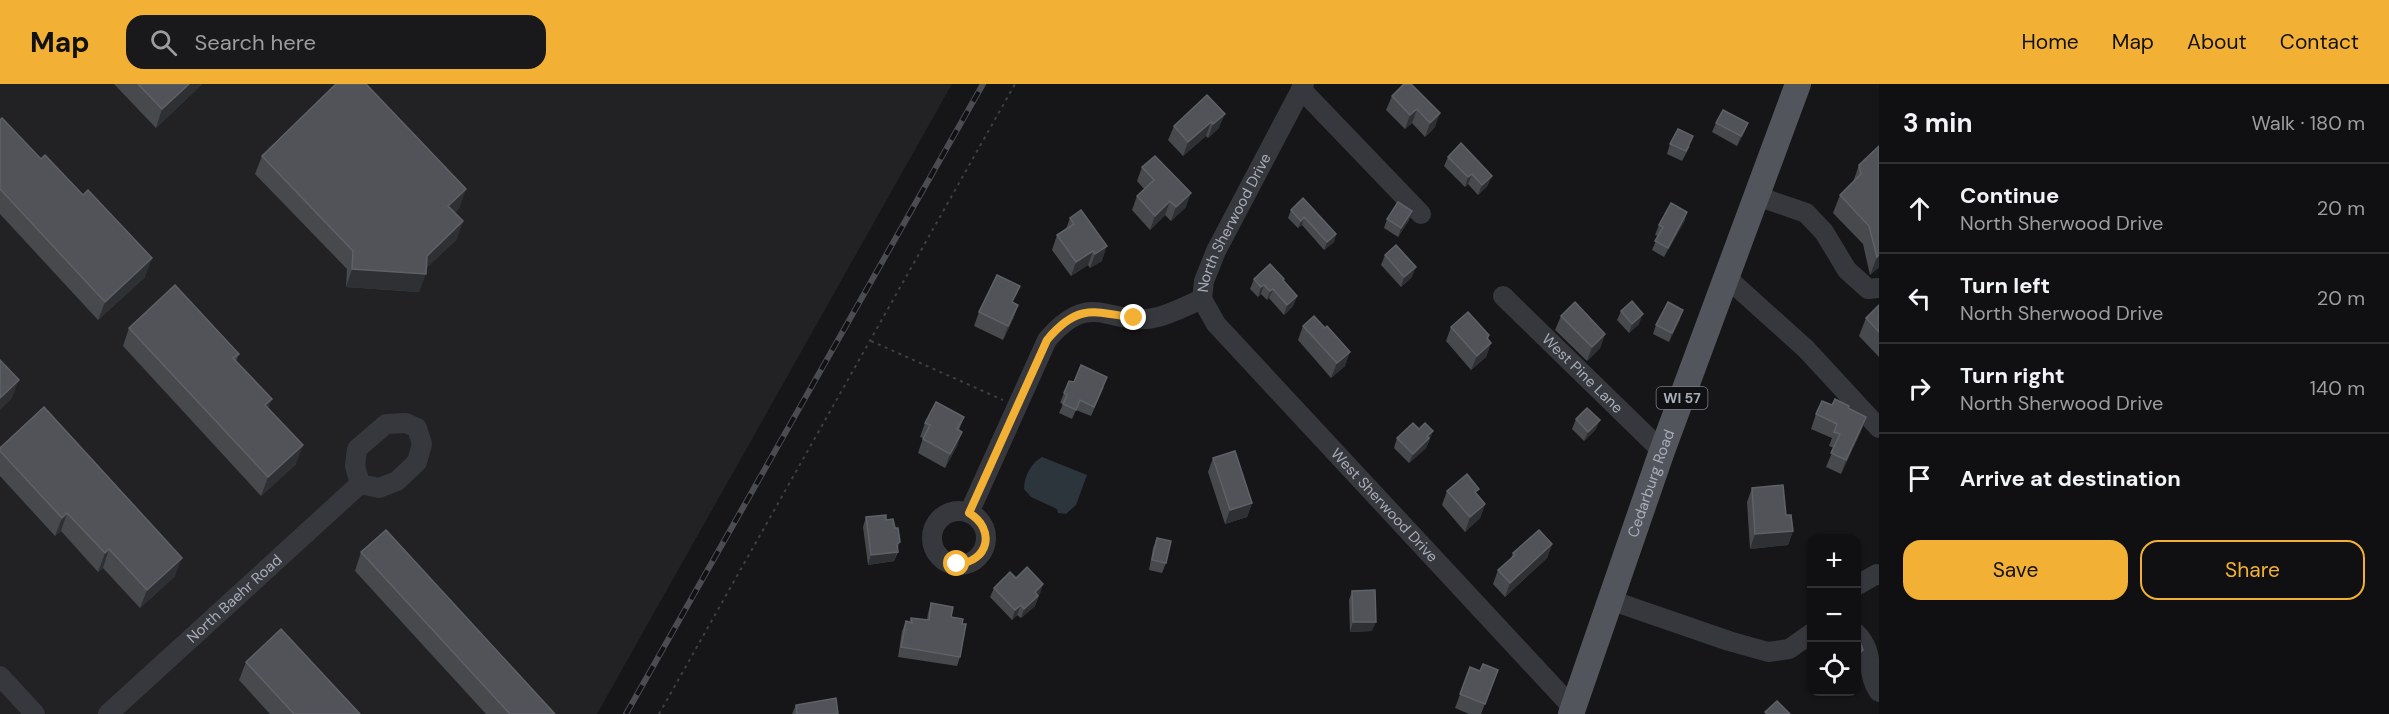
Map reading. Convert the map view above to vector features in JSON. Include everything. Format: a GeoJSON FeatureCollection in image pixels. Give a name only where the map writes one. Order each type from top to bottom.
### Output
{"type":"FeatureCollection","features":[{"type":"Feature","properties":{"kind":"main road","name":"Cedarburg Road"},"geometry":{"type":"LineString","coordinates":[[1572,711],[1662,451],[1798,84]]}},
{"type":"Feature","properties":{"kind":"street"},"geometry":{"type":"LineString","coordinates":[[1303,86],[1421,214]]}},
{"type":"Feature","properties":{"kind":"street","name":"North Sherwood Drive"},"geometry":{"type":"LineString","coordinates":[[969,513],[1047,340],[1060,324],[1091,311],[1103,311],[1134,318],[1158,317],[1202,299],[1204,281],[1216,251],[1303,86]]}},
{"type":"Feature","properties":{"kind":"street"},"geometry":{"type":"LineString","coordinates":[[1757,196],[1806,213],[1824,232],[1847,270],[1868,289],[1879,288]]}},
{"type":"Feature","properties":{"kind":"street"},"geometry":{"type":"LineString","coordinates":[[1726,277],[1806,349],[1879,428]]}},
{"type":"Feature","properties":{"kind":"street","name":"West Pine Lane"},"geometry":{"type":"LineString","coordinates":[[1503,296],[1662,451]]}},
{"type":"Feature","properties":{"kind":"street","name":"West Sherwood Drive"},"geometry":{"type":"LineString","coordinates":[[1202,299],[1216,324],[1572,711]]}},
{"type":"Feature","properties":{"kind":"street","name":"North Baehr Road"},"geometry":{"type":"LineString","coordinates":[[108,714],[360,484]]}},
{"type":"Feature","properties":{"kind":"street"},"geometry":{"type":"LineString","coordinates":[[1861,584],[1879,575]]}},
{"type":"Feature","properties":{"kind":"street"},"geometry":{"type":"LineString","coordinates":[[1611,600],[1729,641],[1768,652],[1789,649],[1807,636]]}},
{"type":"Feature","properties":{"kind":"street"},"geometry":{"type":"LineString","coordinates":[[1861,638],[1867,645],[1873,684],[1879,692]]}},
{"type":"Feature","properties":{"kind":"street"},"geometry":{"type":"LineString","coordinates":[[0,676],[35,714]]}},
{"type":"Feature","properties":{"kind":"path"},"geometry":{"type":"LineString","coordinates":[[659,714],[872,341],[1015,84]]}},
{"type":"Feature","properties":{"kind":"path"},"geometry":{"type":"LineString","coordinates":[[872,341],[1016,406]]}},
{"type":"Feature","properties":{"kind":"shaded area"},"geometry":{"type":"Polygon","coordinates":[[[0,84],[952,84],[597,714],[0,714],[0,84]]]}},
{"type":"Feature","properties":{"kind":"shaded area"},"geometry":{"type":"Polygon","coordinates":[[[1042,457],[1087,475],[1076,505],[1066,514],[1058,513],[1057,509],[1031,497],[1024,489],[1029,471],[1042,457]]]}},
{"type":"Feature","properties":{"kind":"building"},"geometry":{"type":"Polygon","coordinates":[[[138,84],[189,84],[162,109],[138,84]]]}},
{"type":"Feature","properties":{"kind":"building"},"geometry":{"type":"Polygon","coordinates":[[[336,84],[366,84],[466,189],[448,206],[463,221],[427,256],[426,274],[352,269],[353,251],[262,156],[336,84]]]}},
{"type":"Feature","properties":{"kind":"building"},"geometry":{"type":"Polygon","coordinates":[[[1404,84],[1411,84],[1440,113],[1430,123],[1417,109],[1410,115],[1392,96],[1404,84]]]}},
{"type":"Feature","properties":{"kind":"building"},"geometry":{"type":"Polygon","coordinates":[[[1207,95],[1225,114],[1213,124],[1211,122],[1188,142],[1174,126],[1207,95]]]}},
{"type":"Feature","properties":{"kind":"building"},"geometry":{"type":"Polygon","coordinates":[[[1723,110],[1748,123],[1741,136],[1716,123],[1723,110]]]}},
{"type":"Feature","properties":{"kind":"building"},"geometry":{"type":"Polygon","coordinates":[[[2,118],[41,159],[45,155],[83,195],[88,190],[152,258],[105,302],[0,189],[0,120],[2,118]]]}},
{"type":"Feature","properties":{"kind":"building"},"geometry":{"type":"Polygon","coordinates":[[[1678,129],[1693,136],[1686,151],[1670,144],[1678,129]]]}},
{"type":"Feature","properties":{"kind":"building"},"geometry":{"type":"Polygon","coordinates":[[[1461,143],[1492,176],[1482,185],[1472,174],[1468,177],[1448,157],[1461,143]]]}},
{"type":"Feature","properties":{"kind":"building"},"geometry":{"type":"Polygon","coordinates":[[[1879,146],[1879,255],[1877,257],[1869,226],[1840,195],[1861,174],[1859,165],[1879,146]]]}},
{"type":"Feature","properties":{"kind":"building"},"geometry":{"type":"Polygon","coordinates":[[[1155,156],[1191,193],[1176,207],[1170,201],[1155,216],[1137,196],[1154,180],[1142,167],[1155,156]]]}},
{"type":"Feature","properties":{"kind":"building"},"geometry":{"type":"Polygon","coordinates":[[[1303,198],[1336,234],[1327,242],[1304,217],[1301,221],[1291,210],[1303,198]]]}},
{"type":"Feature","properties":{"kind":"building"},"geometry":{"type":"Polygon","coordinates":[[[1398,202],[1412,211],[1401,228],[1387,219],[1398,202]]]}},
{"type":"Feature","properties":{"kind":"building"},"geometry":{"type":"Polygon","coordinates":[[[1671,203],[1687,212],[1668,248],[1655,241],[1663,227],[1659,225],[1671,203]]]}},
{"type":"Feature","properties":{"kind":"building"},"geometry":{"type":"Polygon","coordinates":[[[1081,210],[1107,246],[1095,254],[1093,251],[1076,262],[1057,235],[1074,224],[1070,218],[1081,210]]]}},
{"type":"Feature","properties":{"kind":"building"},"geometry":{"type":"Polygon","coordinates":[[[1396,245],[1416,267],[1404,277],[1385,255],[1396,245]]]}},
{"type":"Feature","properties":{"kind":"building"},"geometry":{"type":"Polygon","coordinates":[[[1270,264],[1297,296],[1287,305],[1273,289],[1270,291],[1264,285],[1261,287],[1254,279],[1270,264]]]}},
{"type":"Feature","properties":{"kind":"building"},"geometry":{"type":"Polygon","coordinates":[[[997,275],[1020,286],[1012,302],[1018,305],[1008,326],[979,312],[997,275]]]}},
{"type":"Feature","properties":{"kind":"building"},"geometry":{"type":"Polygon","coordinates":[[[175,285],[239,354],[233,358],[272,399],[265,405],[303,445],[268,477],[129,328],[175,285]]]}},
{"type":"Feature","properties":{"kind":"building"},"geometry":{"type":"Polygon","coordinates":[[[1632,301],[1643,314],[1632,324],[1621,311],[1632,301]]]}},
{"type":"Feature","properties":{"kind":"building"},"geometry":{"type":"Polygon","coordinates":[[[1575,302],[1605,334],[1592,347],[1561,316],[1575,302]]]}},
{"type":"Feature","properties":{"kind":"building"},"geometry":{"type":"Polygon","coordinates":[[[1668,302],[1683,310],[1672,333],[1656,325],[1668,302]]]}},
{"type":"Feature","properties":{"kind":"building"},"geometry":{"type":"Polygon","coordinates":[[[1879,305],[1879,332],[1866,318],[1879,305]]]}},
{"type":"Feature","properties":{"kind":"building"},"geometry":{"type":"Polygon","coordinates":[[[1468,312],[1489,335],[1487,338],[1491,343],[1477,356],[1451,327],[1468,312]]]}},
{"type":"Feature","properties":{"kind":"building"},"geometry":{"type":"Polygon","coordinates":[[[1314,316],[1325,328],[1327,326],[1350,352],[1337,363],[1303,326],[1314,316]]]}},
{"type":"Feature","properties":{"kind":"building"},"geometry":{"type":"Polygon","coordinates":[[[0,360],[19,380],[0,398],[0,360]]]}},
{"type":"Feature","properties":{"kind":"building"},"geometry":{"type":"Polygon","coordinates":[[[1081,365],[1107,377],[1094,407],[1080,400],[1076,410],[1063,404],[1067,395],[1064,393],[1069,381],[1074,382],[1081,365]]]}},
{"type":"Feature","properties":{"kind":"building"},"geometry":{"type":"Polygon","coordinates":[[[1835,399],[1866,417],[1846,460],[1831,453],[1840,434],[1834,432],[1837,424],[1816,414],[1822,401],[1832,405],[1835,399]]]}},
{"type":"Feature","properties":{"kind":"building"},"geometry":{"type":"Polygon","coordinates":[[[936,402],[964,417],[957,429],[962,432],[950,454],[923,439],[930,425],[925,423],[936,402]]]}},
{"type":"Feature","properties":{"kind":"building"},"geometry":{"type":"Polygon","coordinates":[[[44,407],[182,558],[147,590],[109,549],[105,553],[67,513],[62,518],[0,451],[0,448],[44,407]]]}},
{"type":"Feature","properties":{"kind":"building"},"geometry":{"type":"Polygon","coordinates":[[[1587,408],[1600,420],[1588,432],[1576,419],[1587,408]]]}},
{"type":"Feature","properties":{"kind":"building"},"geometry":{"type":"Polygon","coordinates":[[[1413,423],[1419,429],[1425,423],[1433,431],[1413,454],[1397,438],[1413,423]]]}},
{"type":"Feature","properties":{"kind":"building"},"geometry":{"type":"Polygon","coordinates":[[[1235,451],[1252,503],[1230,510],[1213,458],[1235,451]]]}},
{"type":"Feature","properties":{"kind":"building"},"geometry":{"type":"Polygon","coordinates":[[[1467,474],[1479,489],[1475,492],[1485,504],[1470,517],[1447,491],[1467,474]]]}},
{"type":"Feature","properties":{"kind":"building"},"geometry":{"type":"Polygon","coordinates":[[[1783,485],[1786,515],[1791,515],[1793,531],[1755,534],[1752,488],[1783,485]]]}},
{"type":"Feature","properties":{"kind":"building"},"geometry":{"type":"Polygon","coordinates":[[[886,515],[886,520],[893,519],[895,528],[898,528],[900,542],[897,544],[898,552],[871,555],[866,517],[886,515]]]}},
{"type":"Feature","properties":{"kind":"building"},"geometry":{"type":"Polygon","coordinates":[[[386,530],[555,714],[510,714],[361,552],[386,530]]]}},
{"type":"Feature","properties":{"kind":"building"},"geometry":{"type":"Polygon","coordinates":[[[1539,530],[1552,544],[1510,583],[1498,570],[1539,530]]]}},
{"type":"Feature","properties":{"kind":"building"},"geometry":{"type":"Polygon","coordinates":[[[1157,538],[1171,541],[1166,563],[1152,560],[1157,538]]]}},
{"type":"Feature","properties":{"kind":"building"},"geometry":{"type":"Polygon","coordinates":[[[1027,567],[1043,584],[1035,592],[1038,596],[1024,609],[1021,605],[1015,610],[994,588],[1010,572],[1016,578],[1027,567]]]}},
{"type":"Feature","properties":{"kind":"building"},"geometry":{"type":"Polygon","coordinates":[[[1375,590],[1376,622],[1353,622],[1352,591],[1375,590]]]}},
{"type":"Feature","properties":{"kind":"building"},"geometry":{"type":"Polygon","coordinates":[[[931,603],[953,607],[951,617],[963,619],[962,624],[966,624],[960,657],[901,647],[906,621],[912,623],[911,618],[929,620],[931,603]]]}},
{"type":"Feature","properties":{"kind":"building"},"geometry":{"type":"Polygon","coordinates":[[[281,629],[360,714],[294,714],[246,662],[281,629]]]}},
{"type":"Feature","properties":{"kind":"building"},"geometry":{"type":"Polygon","coordinates":[[[1483,664],[1498,670],[1485,704],[1460,694],[1470,667],[1480,671],[1483,664]]]}},
{"type":"Feature","properties":{"kind":"building"},"geometry":{"type":"Polygon","coordinates":[[[836,698],[838,714],[797,714],[796,705],[836,698]]]}},
{"type":"Feature","properties":{"kind":"building"},"geometry":{"type":"Polygon","coordinates":[[[1777,701],[1790,714],[1767,714],[1765,712],[1777,701]]]}},
{"type":"Feature","properties":{"kind":"railway"},"geometry":{"type":"LineString","coordinates":[[626,714],[983,84]]}},
{"type":"Feature","properties":{"kind":"route"},"geometry":{"type":"LineString","coordinates":[[957,564],[973,561],[984,548],[986,539],[982,523],[969,513],[1047,340],[1060,324],[1091,311],[1103,311],[1134,318]]}}]}
